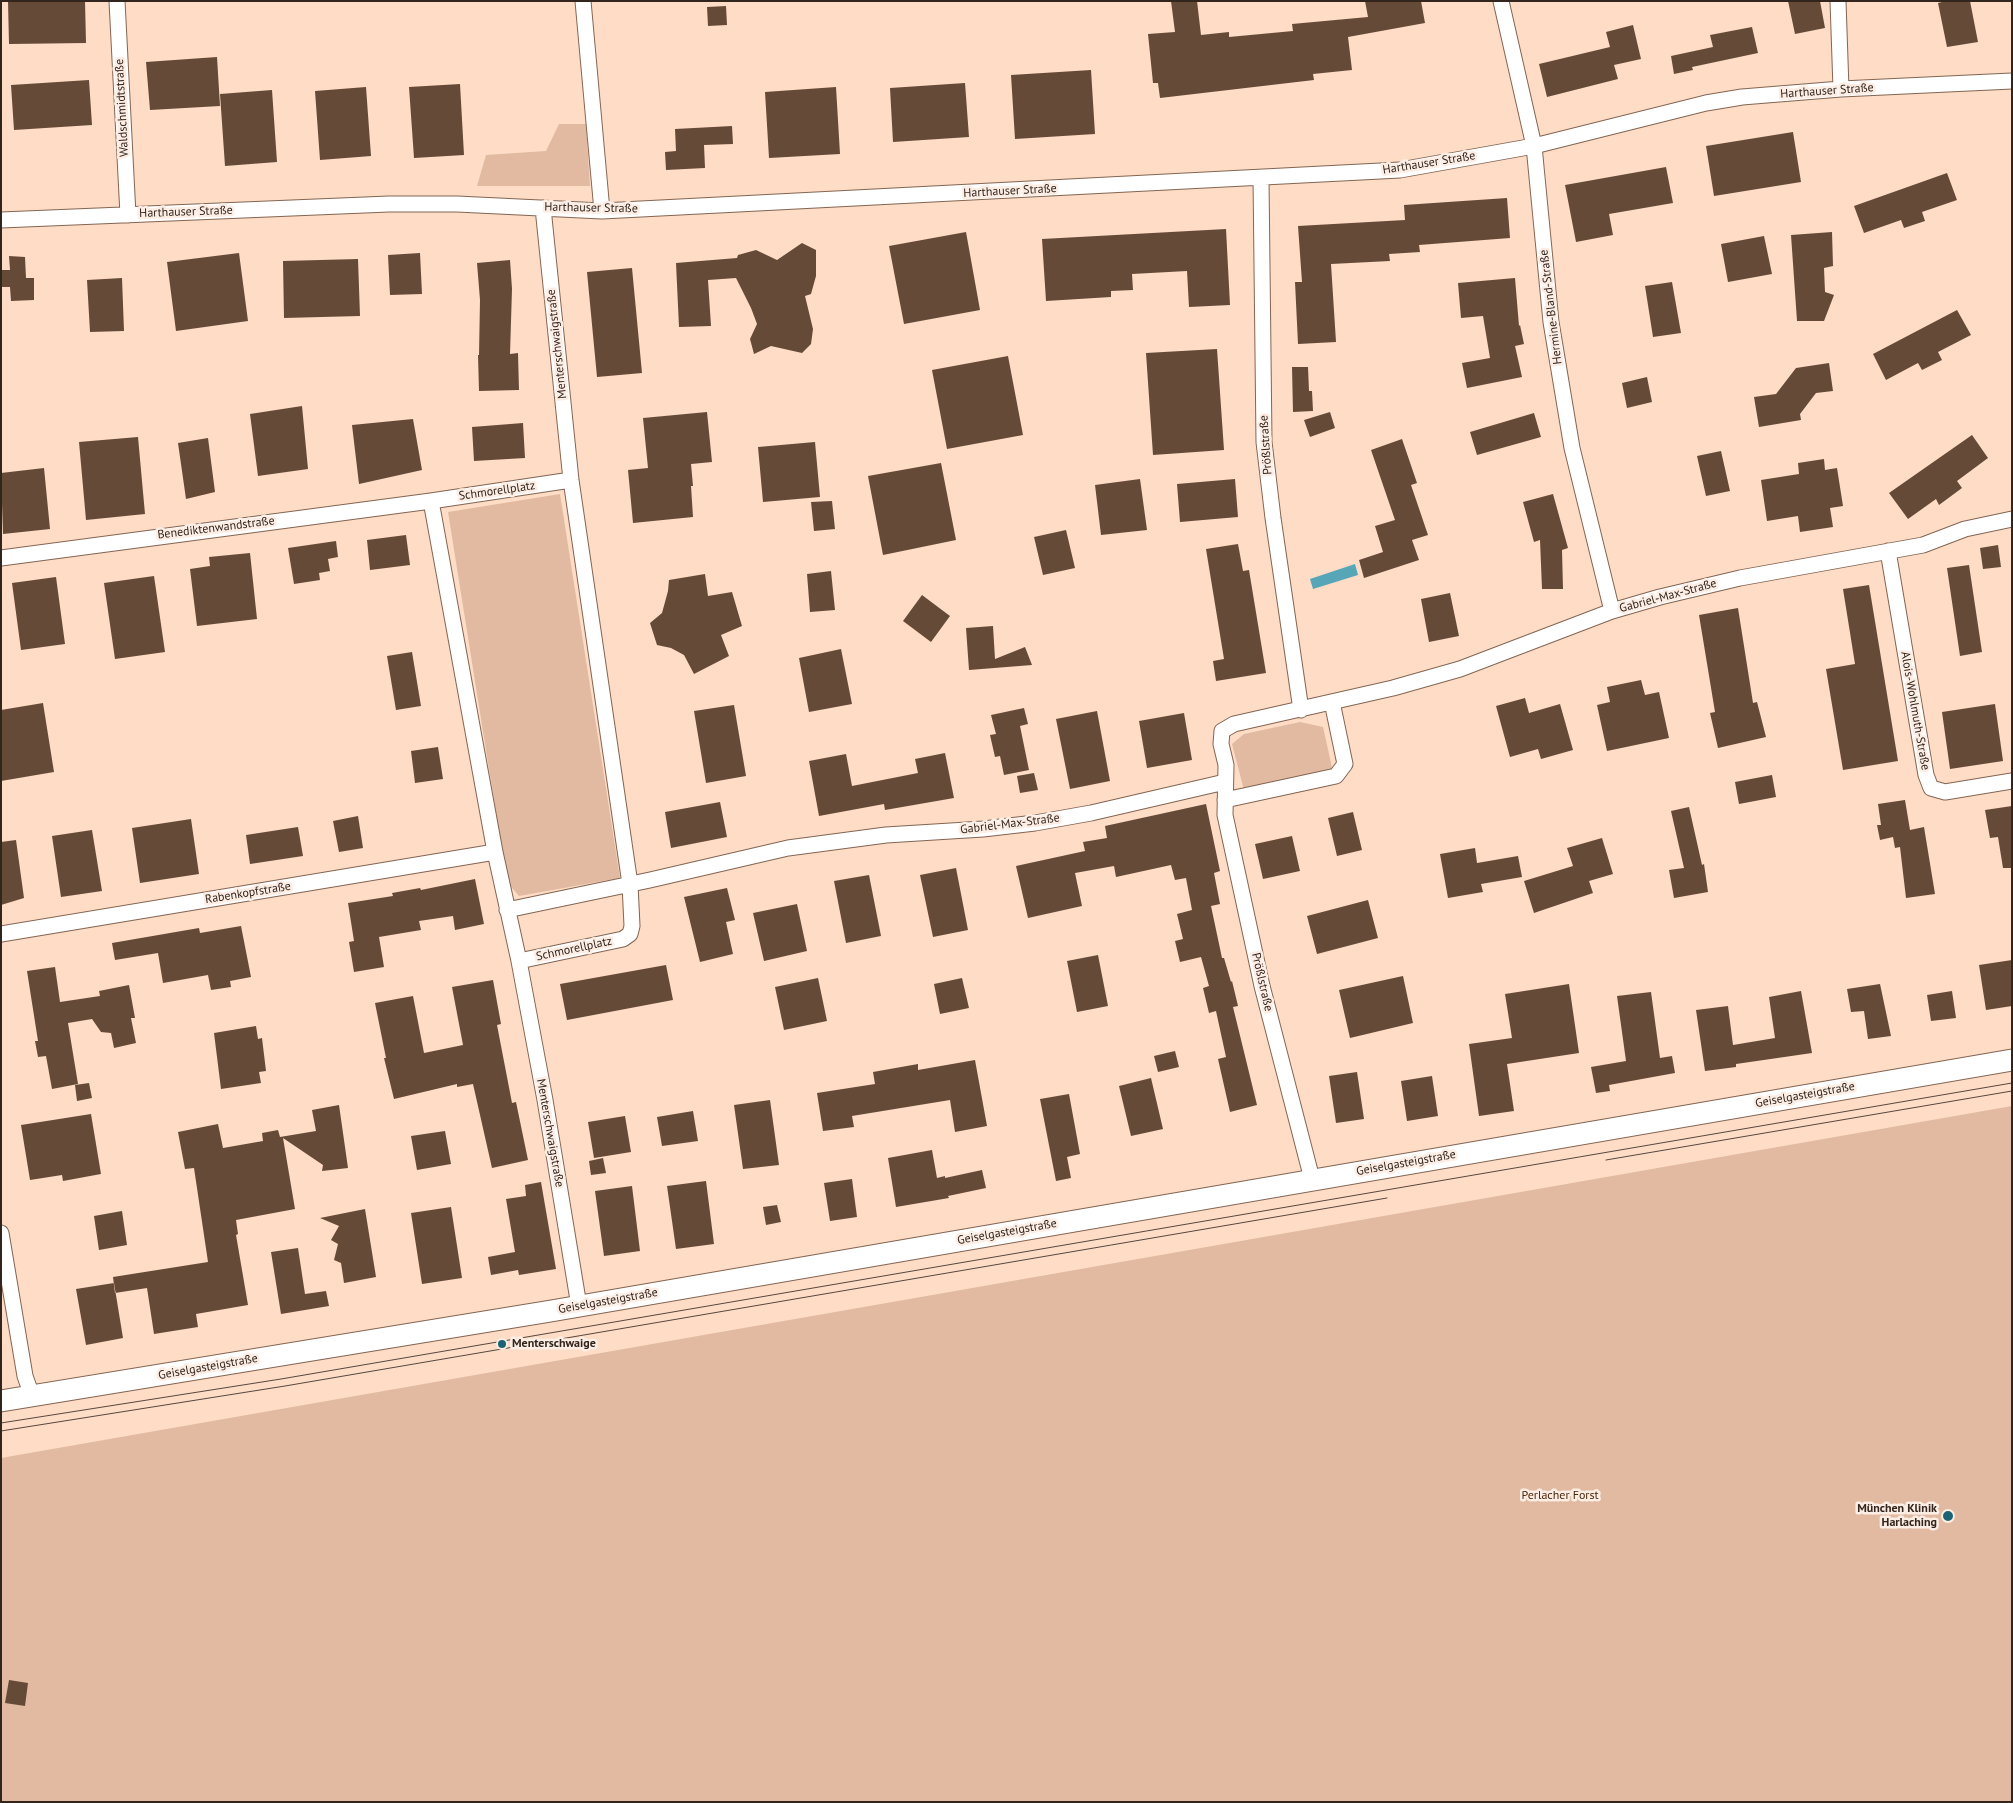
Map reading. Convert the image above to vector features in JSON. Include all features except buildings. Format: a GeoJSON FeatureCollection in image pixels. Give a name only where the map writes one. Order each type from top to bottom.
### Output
{"type":"FeatureCollection","features":[{"type":"Feature","properties":{"kind":"main road","name":"Geiselgasteigstraße"},"geometry":{"type":"LineString","coordinates":[[1,1401],[579,1306],[2012,1060]]}},
{"type":"Feature","properties":{"kind":"street","name":"Waldschmidtstraße"},"geometry":{"type":"LineString","coordinates":[[117,1],[128,215]]}},
{"type":"Feature","properties":{"kind":"street"},"geometry":{"type":"LineString","coordinates":[[584,1],[602,211]]}},
{"type":"Feature","properties":{"kind":"street","name":"Hermine-Bland-Straße"},"geometry":{"type":"LineString","coordinates":[[1500,1],[1534,146],[1551,322],[1572,448],[1612,611]]}},
{"type":"Feature","properties":{"kind":"street"},"geometry":{"type":"LineString","coordinates":[[1838,1],[1841,89]]}},
{"type":"Feature","properties":{"kind":"street","name":"Harthauser Straße"},"geometry":{"type":"LineString","coordinates":[[1,220],[389,204],[457,204],[602,211],[1400,170],[1534,146],[1742,97],[1841,89],[2012,81]]}},
{"type":"Feature","properties":{"kind":"street","name":"Prößlstraße"},"geometry":{"type":"LineString","coordinates":[[1260,178],[1264,442],[1301,710]]}},
{"type":"Feature","properties":{"kind":"street","name":"Menterschwaigstraße"},"geometry":{"type":"LineString","coordinates":[[543,208],[571,480]]}},
{"type":"Feature","properties":{"kind":"street","name":"Schmorellplatz"},"geometry":{"type":"LineString","coordinates":[[571,480],[630,884],[632,926],[630,934],[624,939],[519,961],[495,852],[431,501],[571,480]]}},
{"type":"Feature","properties":{"kind":"street","name":"Benediktenwandstraße"},"geometry":{"type":"LineString","coordinates":[[1,558],[431,501]]}},
{"type":"Feature","properties":{"kind":"street","name":"Gabriel-Max-Straße"},"geometry":{"type":"LineString","coordinates":[[630,884],[788,848],[886,834],[983,829],[1035,823],[1091,813],[1225,782],[1226,765],[1221,744],[1222,731],[1234,724],[1301,710],[1460,669],[1612,611],[1660,597],[1740,578],[1923,544],[1974,527],[2012,519]]}},
{"type":"Feature","properties":{"kind":"street","name":"Alois-Wohlmuth-Straße"},"geometry":{"type":"LineString","coordinates":[[1888,551],[1926,775],[1931,788],[1945,792],[2012,781]]}},
{"type":"Feature","properties":{"kind":"street"},"geometry":{"type":"LineString","coordinates":[[1225,800],[1336,776],[1345,764],[1332,702]]}},
{"type":"Feature","properties":{"kind":"street","name":"Prößlstraße"},"geometry":{"type":"LineString","coordinates":[[1225,782],[1226,815],[1262,986],[1312,1179]]}},
{"type":"Feature","properties":{"kind":"street","name":"Rabenkopfstraße"},"geometry":{"type":"LineString","coordinates":[[1,934],[495,852]]}},
{"type":"Feature","properties":{"kind":"street"},"geometry":{"type":"LineString","coordinates":[[507,910],[630,884]]}},
{"type":"Feature","properties":{"kind":"street","name":"Menterschwaigstraße"},"geometry":{"type":"LineString","coordinates":[[519,961],[545,1100],[579,1306]]}},
{"type":"Feature","properties":{"kind":"street"},"geometry":{"type":"LineString","coordinates":[[1,1233],[25,1376],[32,1396]]}},
{"type":"Feature","properties":{"kind":"green space"},"geometry":{"type":"Polygon","coordinates":[[[559,124],[586,124],[590,186],[477,186],[486,155],[546,151],[559,124]]]}},
{"type":"Feature","properties":{"kind":"green space"},"geometry":{"type":"Polygon","coordinates":[[[560,494],[620,878],[519,896],[507,882],[448,512],[560,494]]]}},
{"type":"Feature","properties":{"kind":"green space"},"geometry":{"type":"Polygon","coordinates":[[[1300,722],[1323,727],[1333,772],[1244,790],[1232,744],[1244,734],[1300,722]]]}},
{"type":"Feature","properties":{"kind":"green space","name":"Perlacher Forst"},"geometry":{"type":"Polygon","coordinates":[[[2012,1106],[2012,1802],[1,1802],[1,1458],[2012,1106]]]}},
{"type":"Feature","properties":{"kind":"water"},"geometry":{"type":"Polygon","coordinates":[[[1355,564],[1358,575],[1313,589],[1310,579],[1355,564]]]}},
{"type":"Feature","properties":{"kind":"tram line"},"geometry":{"type":"LineString","coordinates":[[1,1423],[281,1379],[2012,1083]]}},
{"type":"Feature","properties":{"kind":"tram line"},"geometry":{"type":"LineString","coordinates":[[1606,1160],[2012,1091]]}},
{"type":"Feature","properties":{"kind":"tram line"},"geometry":{"type":"LineString","coordinates":[[1,1431],[285,1386],[1387,1198]]}},
{"type":"Feature","properties":{"kind":"place","name":"Menterschwaige"},"geometry":{"type":"Point","coordinates":[502,1344]}},
{"type":"Feature","properties":{"kind":"place","name":"München Klinik Harlaching"},"geometry":{"type":"Point","coordinates":[1948,1516]}}]}
